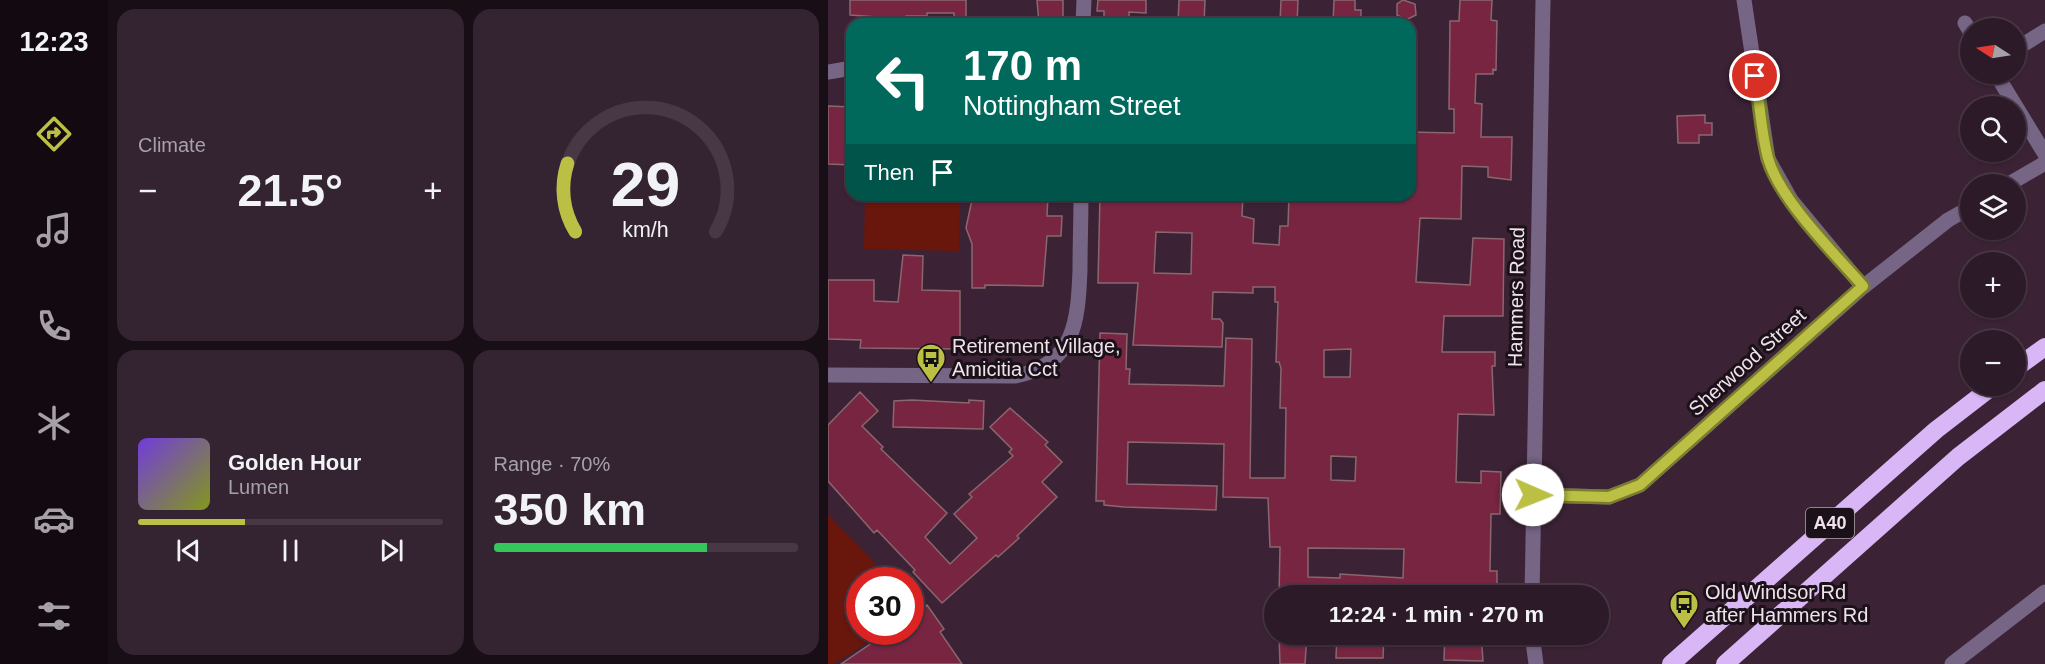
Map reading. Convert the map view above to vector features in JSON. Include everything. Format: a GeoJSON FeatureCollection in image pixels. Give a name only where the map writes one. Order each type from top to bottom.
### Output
{"type":"FeatureCollection","features":[{"type":"Feature","properties":{"kind":"highway"},"geometry":{"type":"LineString","coordinates":[[2026,360],[2045,346]]}},
{"type":"Feature","properties":{"kind":"highway","name":"A40"},"geometry":{"type":"LineString","coordinates":[[1725,664],[1958,457],[2045,390]]}},
{"type":"Feature","properties":{"kind":"highway","name":"A40"},"geometry":{"type":"LineString","coordinates":[[1671,664],[1935,430],[1980,396]]}},
{"type":"Feature","properties":{"kind":"street"},"geometry":{"type":"LineString","coordinates":[[1083,18],[1084,0]]}},
{"type":"Feature","properties":{"kind":"street","name":"Hammers Road"},"geometry":{"type":"LineString","coordinates":[[1533,585],[1543,0]]}},
{"type":"Feature","properties":{"kind":"street"},"geometry":{"type":"LineString","coordinates":[[1743,0],[1768,159],[1791,200],[1863,286]]}},
{"type":"Feature","properties":{"kind":"street"},"geometry":{"type":"LineString","coordinates":[[2026,43],[2045,31]]}},
{"type":"Feature","properties":{"kind":"street"},"geometry":{"type":"LineString","coordinates":[[828,72],[846,69]]}},
{"type":"Feature","properties":{"kind":"street"},"geometry":{"type":"LineString","coordinates":[[2002,84],[2045,154]]}},
{"type":"Feature","properties":{"kind":"street"},"geometry":{"type":"LineString","coordinates":[[2026,174],[2045,163]]}},
{"type":"Feature","properties":{"kind":"street"},"geometry":{"type":"LineString","coordinates":[[828,375],[995,376],[1029,374],[1056,358],[1065,347],[1074,326],[1079,292],[1081,201]]}},
{"type":"Feature","properties":{"kind":"street","name":"Sherwood Street"},"geometry":{"type":"LineString","coordinates":[[1533,495],[1609,497],[1640,485],[1863,286],[1960,213]]}},
{"type":"Feature","properties":{"kind":"street"},"geometry":{"type":"LineString","coordinates":[[1952,664],[2045,592]]}},
{"type":"Feature","properties":{"kind":"street"},"geometry":{"type":"LineString","coordinates":[[1524,664],[1531,645]]}},
{"type":"Feature","properties":{"kind":"street"},"geometry":{"type":"LineString","coordinates":[[1530,664],[1532,645]]}},
{"type":"Feature","properties":{"kind":"street"},"geometry":{"type":"LineString","coordinates":[[1533,645],[1538,664]]}},
{"type":"Feature","properties":{"kind":"shaded area"},"geometry":{"type":"Polygon","coordinates":[[[865,201],[960,201],[959,251],[864,249],[865,201]]]}},
{"type":"Feature","properties":{"kind":"shaded area"},"geometry":{"type":"Polygon","coordinates":[[[828,514],[879,567],[846,567],[846,645],[864,645],[834,664],[828,664],[828,514]]]}},
{"type":"Feature","properties":{"kind":"building"},"geometry":{"type":"Polygon","coordinates":[[[850,0],[966,0],[966,18],[954,18],[954,13],[927,13],[927,16],[906,16],[906,18],[850,15],[850,0]]]}},
{"type":"Feature","properties":{"kind":"building"},"geometry":{"type":"Polygon","coordinates":[[[1037,0],[1063,0],[1063,18],[1038,18],[1037,0]]]}},
{"type":"Feature","properties":{"kind":"building"},"geometry":{"type":"Polygon","coordinates":[[[1098,0],[1146,0],[1146,13],[1129,12],[1129,18],[1104,18],[1104,11],[1097,11],[1098,0]]]}},
{"type":"Feature","properties":{"kind":"building"},"geometry":{"type":"Polygon","coordinates":[[[1179,0],[1205,0],[1204,18],[1178,18],[1179,0]]]}},
{"type":"Feature","properties":{"kind":"building"},"geometry":{"type":"Polygon","coordinates":[[[1281,0],[1298,0],[1297,18],[1280,18],[1281,0]]]}},
{"type":"Feature","properties":{"kind":"building"},"geometry":{"type":"Polygon","coordinates":[[[1334,0],[1355,0],[1355,10],[1361,10],[1361,18],[1333,18],[1334,0]]]}},
{"type":"Feature","properties":{"kind":"building"},"geometry":{"type":"Polygon","coordinates":[[[1403,0],[1415,4],[1416,15],[1402,18],[1397,15],[1397,4],[1403,0]]]}},
{"type":"Feature","properties":{"kind":"building"},"geometry":{"type":"Polygon","coordinates":[[[1460,0],[1492,0],[1491,20],[1497,21],[1496,70],[1493,69],[1493,74],[1476,74],[1475,103],[1482,104],[1481,137],[1512,137],[1511,180],[1488,177],[1488,167],[1462,166],[1461,219],[1420,218],[1416,282],[1470,285],[1473,238],[1504,239],[1503,316],[1444,316],[1442,352],[1495,352],[1495,366],[1492,366],[1494,415],[1458,414],[1456,482],[1481,483],[1481,471],[1501,472],[1500,514],[1491,514],[1490,571],[1497,571],[1497,585],[1279,585],[1280,547],[1270,547],[1268,498],[1223,497],[1224,444],[1128,442],[1127,484],[1217,486],[1216,510],[1124,507],[1104,505],[1104,501],[1096,501],[1100,333],[1127,334],[1126,369],[1130,369],[1129,384],[1224,386],[1226,338],[1252,339],[1250,478],[1285,478],[1286,408],[1280,408],[1281,368],[1279,362],[1276,362],[1278,302],[1275,302],[1275,287],[1253,287],[1253,293],[1213,292],[1212,319],[1220,319],[1223,323],[1222,347],[1133,345],[1138,283],[1098,283],[1100,201],[1243,201],[1242,216],[1254,219],[1253,243],[1279,245],[1280,226],[1288,226],[1289,201],[1416,201],[1416,132],[1454,133],[1454,109],[1449,109],[1450,21],[1459,21],[1460,0]],[[1156,232],[1154,273],[1191,274],[1192,233],[1156,232]],[[1351,349],[1324,350],[1324,377],[1350,377],[1351,349]],[[1331,456],[1331,480],[1355,481],[1356,457],[1331,456]],[[1308,548],[1308,577],[1340,578],[1340,574],[1403,578],[1404,549],[1308,548]]]}},
{"type":"Feature","properties":{"kind":"building"},"geometry":{"type":"Polygon","coordinates":[[[828,106],[846,107],[846,165],[828,164],[828,106]]]}},
{"type":"Feature","properties":{"kind":"building"},"geometry":{"type":"Polygon","coordinates":[[[1705,115],[1705,123],[1712,123],[1712,135],[1699,135],[1699,143],[1678,143],[1677,116],[1705,115]]]}},
{"type":"Feature","properties":{"kind":"building"},"geometry":{"type":"Polygon","coordinates":[[[972,201],[1048,201],[1047,216],[1062,216],[1061,236],[1047,236],[1043,286],[985,285],[985,288],[972,288],[972,244],[966,228],[972,201]]]}},
{"type":"Feature","properties":{"kind":"building"},"geometry":{"type":"Polygon","coordinates":[[[903,255],[923,256],[922,290],[960,291],[960,349],[860,348],[861,340],[828,339],[828,280],[874,280],[874,301],[898,302],[903,255]]]}},
{"type":"Feature","properties":{"kind":"building"},"geometry":{"type":"Polygon","coordinates":[[[860,392],[878,411],[862,426],[883,447],[881,449],[947,513],[925,537],[950,564],[977,538],[954,514],[972,497],[969,494],[1013,456],[1009,452],[1012,449],[990,427],[1010,408],[1048,442],[1045,445],[1062,462],[1042,482],[1057,497],[1017,536],[1019,538],[998,557],[996,555],[942,603],[924,584],[924,567],[912,567],[877,530],[874,533],[828,481],[828,425],[860,392]]]}},
{"type":"Feature","properties":{"kind":"building"},"geometry":{"type":"Polygon","coordinates":[[[969,400],[984,401],[983,429],[893,427],[894,401],[969,403],[969,400]]]}},
{"type":"Feature","properties":{"kind":"building"},"geometry":{"type":"Polygon","coordinates":[[[927,605],[944,629],[940,632],[962,664],[841,664],[869,645],[924,645],[924,607],[927,605]]]}},
{"type":"Feature","properties":{"kind":"building"},"geometry":{"type":"Polygon","coordinates":[[[1279,645],[1306,645],[1305,664],[1280,664],[1279,645]]]}},
{"type":"Feature","properties":{"kind":"building"},"geometry":{"type":"Polygon","coordinates":[[[1337,645],[1384,645],[1383,658],[1336,658],[1337,645]]]}},
{"type":"Feature","properties":{"kind":"building"},"geometry":{"type":"Polygon","coordinates":[[[1445,645],[1482,645],[1483,661],[1444,660],[1445,645]]]}},
{"type":"Feature","properties":{"kind":"place","name":"Retirement Village, Amicitia Cct"},"geometry":{"type":"Point","coordinates":[931,384]}},
{"type":"Feature","properties":{"kind":"place","name":"Old Windsor Rd after Hammers Rd"},"geometry":{"type":"Point","coordinates":[1684,630]}},
{"type":"Feature","properties":{"kind":"route"},"geometry":{"type":"LineString","coordinates":[[1533,495],[1609,497],[1640,485],[1863,286],[1811,226],[1777,178],[1768,159],[1755,76]]}}]}
